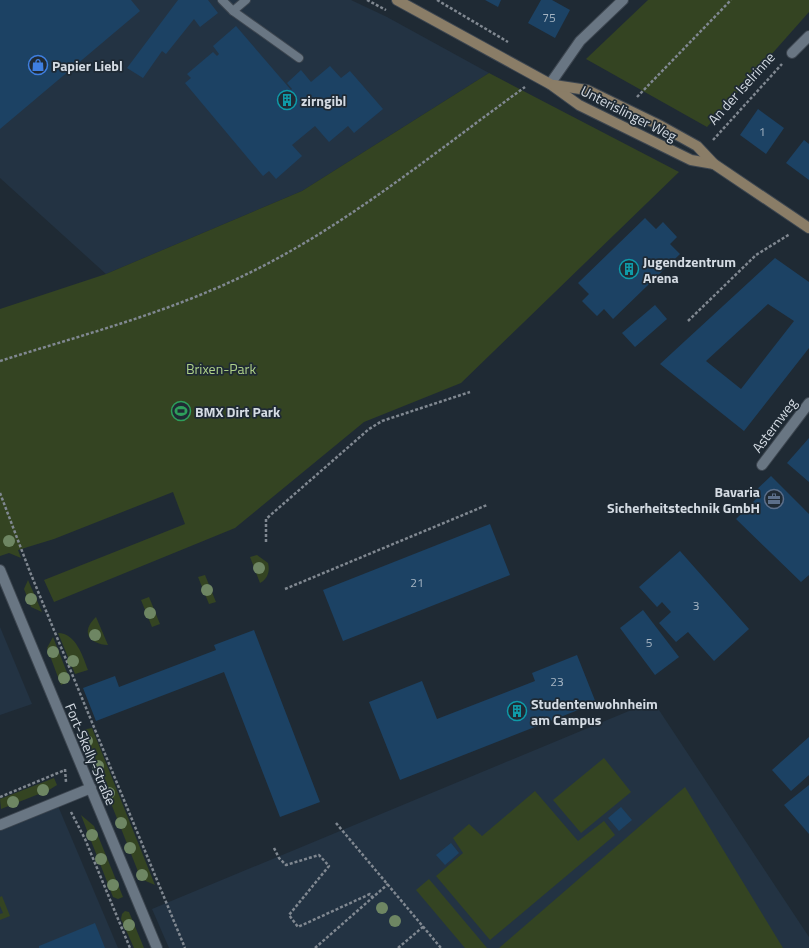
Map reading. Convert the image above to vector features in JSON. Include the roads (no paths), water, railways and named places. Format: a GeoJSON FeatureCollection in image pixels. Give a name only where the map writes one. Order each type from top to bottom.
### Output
{"type":"FeatureCollection","features":[{"type":"Feature","properties":{"kind":"street"},"geometry":{"type":"LineString","coordinates":[[397,0],[550,84],[580,41],[623,0]]}},
{"type":"Feature","properties":{"kind":"street","name":"An der Iselrinne"},"geometry":{"type":"LineString","coordinates":[[792,53],[809,36]]}},
{"type":"Feature","properties":{"kind":"street","name":"Unterislinger Weg"},"geometry":{"type":"LineString","coordinates":[[550,84],[587,90],[682,137],[704,152],[714,164],[805,225]]}},
{"type":"Feature","properties":{"kind":"street","name":"Unterislinger Weg"},"geometry":{"type":"LineString","coordinates":[[550,84],[579,105],[684,156],[698,162],[714,164]]}},
{"type":"Feature","properties":{"kind":"street","name":"Asternweg"},"geometry":{"type":"LineString","coordinates":[[762,465],[809,403]]}},
{"type":"Feature","properties":{"kind":"street","name":"Fort-Skelly-Straße"},"geometry":{"type":"LineString","coordinates":[[0,570],[157,948]]}},
{"type":"Feature","properties":{"kind":"street"},"geometry":{"type":"LineString","coordinates":[[0,825],[91,788]]}},
{"type":"Feature","properties":{"kind":"lane"},"geometry":{"type":"LineString","coordinates":[[222,0],[233,11],[300,58]]}},
{"type":"Feature","properties":{"kind":"lane"},"geometry":{"type":"LineString","coordinates":[[233,11],[246,0]]}},
{"type":"Feature","properties":{"kind":"place","name":"Papier Liebl"},"geometry":{"type":"Point","coordinates":[38,65]}},
{"type":"Feature","properties":{"kind":"place","name":"zirngibl"},"geometry":{"type":"Point","coordinates":[287,100]}},
{"type":"Feature","properties":{"kind":"place","name":"Jugendzentrum Arena"},"geometry":{"type":"Point","coordinates":[629,269]}},
{"type":"Feature","properties":{"kind":"place","name":"BMX Dirt Park"},"geometry":{"type":"Point","coordinates":[181,411]}},
{"type":"Feature","properties":{"kind":"place","name":"Bavaria Sicherheitstechnik GmbH"},"geometry":{"type":"Point","coordinates":[774,499]}},
{"type":"Feature","properties":{"kind":"place","name":"Studentenwohnheim am Campus"},"geometry":{"type":"Point","coordinates":[517,711]}},
{"type":"Feature","properties":{"kind":"park label","name":"Brixen-Park"},"geometry":{"type":"Point","coordinates":[221,368]}}]}
